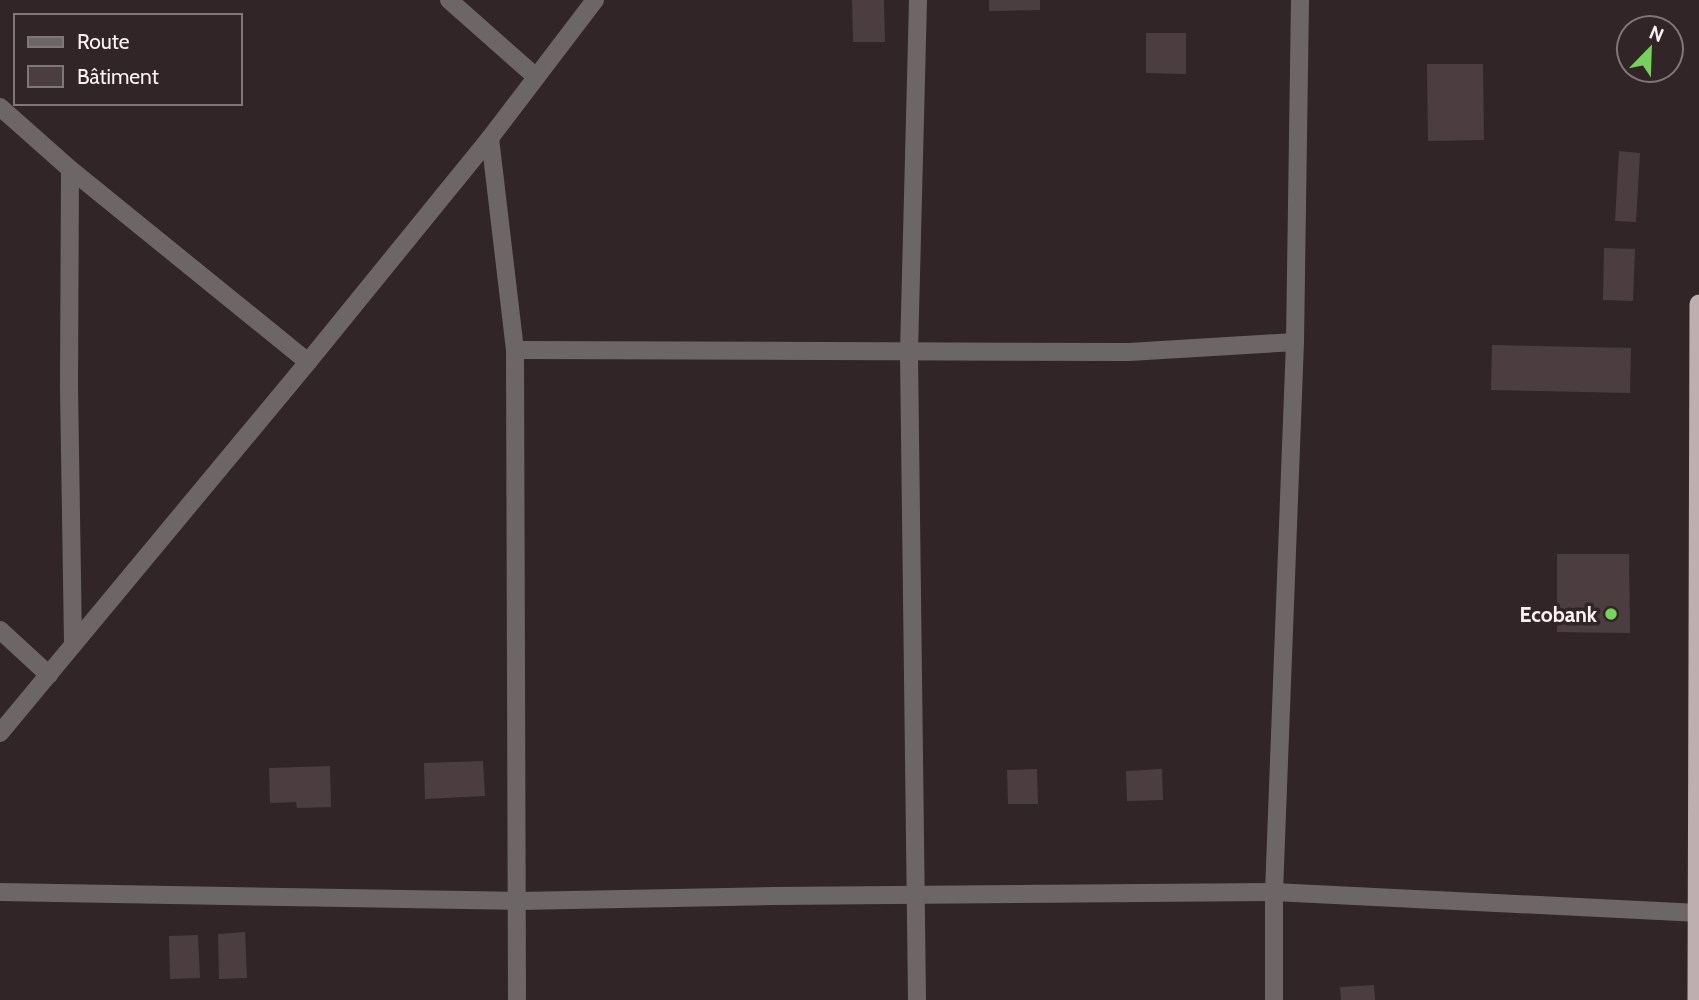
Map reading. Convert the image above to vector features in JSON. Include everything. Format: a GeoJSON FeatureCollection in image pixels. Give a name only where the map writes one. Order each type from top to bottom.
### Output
{"type":"FeatureCollection","features":[{"type":"Feature","properties":{"kind":"highway"},"geometry":{"type":"LineString","coordinates":[[1697,1000],[1699,304]]}},
{"type":"Feature","properties":{"kind":"street"},"geometry":{"type":"LineString","coordinates":[[449,0],[536,77]]}},
{"type":"Feature","properties":{"kind":"street"},"geometry":{"type":"LineString","coordinates":[[0,733],[308,362],[490,138],[596,0]]}},
{"type":"Feature","properties":{"kind":"street"},"geometry":{"type":"LineString","coordinates":[[917,1000],[909,353],[918,0]]}},
{"type":"Feature","properties":{"kind":"street"},"geometry":{"type":"LineString","coordinates":[[1275,1000],[1274,892],[1295,342],[1300,0]]}},
{"type":"Feature","properties":{"kind":"street"},"geometry":{"type":"LineString","coordinates":[[0,107],[70,169],[308,362]]}},
{"type":"Feature","properties":{"kind":"street"},"geometry":{"type":"LineString","coordinates":[[490,138],[515,350],[519,901],[517,1000]]}},
{"type":"Feature","properties":{"kind":"street"},"geometry":{"type":"LineString","coordinates":[[70,169],[69,387],[73,642]]}},
{"type":"Feature","properties":{"kind":"street"},"geometry":{"type":"LineString","coordinates":[[515,350],[1129,352],[1295,342]]}},
{"type":"Feature","properties":{"kind":"street"},"geometry":{"type":"LineString","coordinates":[[0,629],[49,675]]}},
{"type":"Feature","properties":{"kind":"street"},"geometry":{"type":"LineString","coordinates":[[0,892],[519,901],[1274,892],[1698,913]]}},
{"type":"Feature","properties":{"kind":"building"},"geometry":{"type":"Polygon","coordinates":[[[852,0],[884,0],[885,42],[853,42],[852,0]]]}},
{"type":"Feature","properties":{"kind":"building"},"geometry":{"type":"Polygon","coordinates":[[[989,0],[1040,0],[1040,10],[989,11],[989,0]]]}},
{"type":"Feature","properties":{"kind":"building"},"geometry":{"type":"Polygon","coordinates":[[[1146,33],[1186,33],[1186,74],[1146,73],[1146,33]]]}},
{"type":"Feature","properties":{"kind":"building"},"geometry":{"type":"Polygon","coordinates":[[[1427,64],[1483,64],[1484,140],[1428,141],[1427,64]]]}},
{"type":"Feature","properties":{"kind":"building"},"geometry":{"type":"Polygon","coordinates":[[[1619,151],[1640,153],[1636,222],[1615,221],[1619,151]]]}},
{"type":"Feature","properties":{"kind":"building"},"geometry":{"type":"Polygon","coordinates":[[[1604,248],[1635,249],[1633,301],[1603,300],[1604,248]]]}},
{"type":"Feature","properties":{"kind":"building"},"geometry":{"type":"Polygon","coordinates":[[[1492,345],[1631,348],[1630,393],[1491,390],[1492,345]]]}},
{"type":"Feature","properties":{"kind":"building"},"geometry":{"type":"Polygon","coordinates":[[[1557,554],[1629,554],[1630,633],[1557,632],[1557,554]]]}},
{"type":"Feature","properties":{"kind":"building"},"geometry":{"type":"Polygon","coordinates":[[[483,761],[485,796],[425,799],[424,763],[483,761]]]}},
{"type":"Feature","properties":{"kind":"building"},"geometry":{"type":"Polygon","coordinates":[[[330,766],[331,807],[297,808],[296,802],[270,803],[269,768],[330,766]]]}},
{"type":"Feature","properties":{"kind":"building"},"geometry":{"type":"Polygon","coordinates":[[[1037,769],[1038,804],[1008,804],[1007,770],[1037,769]]]}},
{"type":"Feature","properties":{"kind":"building"},"geometry":{"type":"Polygon","coordinates":[[[1162,769],[1163,800],[1127,801],[1126,771],[1162,769]]]}},
{"type":"Feature","properties":{"kind":"building"},"geometry":{"type":"Polygon","coordinates":[[[245,932],[247,978],[219,979],[218,934],[245,932]]]}},
{"type":"Feature","properties":{"kind":"building"},"geometry":{"type":"Polygon","coordinates":[[[198,935],[200,978],[170,979],[169,936],[198,935]]]}},
{"type":"Feature","properties":{"kind":"building"},"geometry":{"type":"Polygon","coordinates":[[[1374,985],[1375,1000],[1341,1000],[1340,987],[1374,985]]]}},
{"type":"Feature","properties":{"kind":"place","name":"Ecobank"},"geometry":{"type":"Point","coordinates":[1611,614]}}]}
